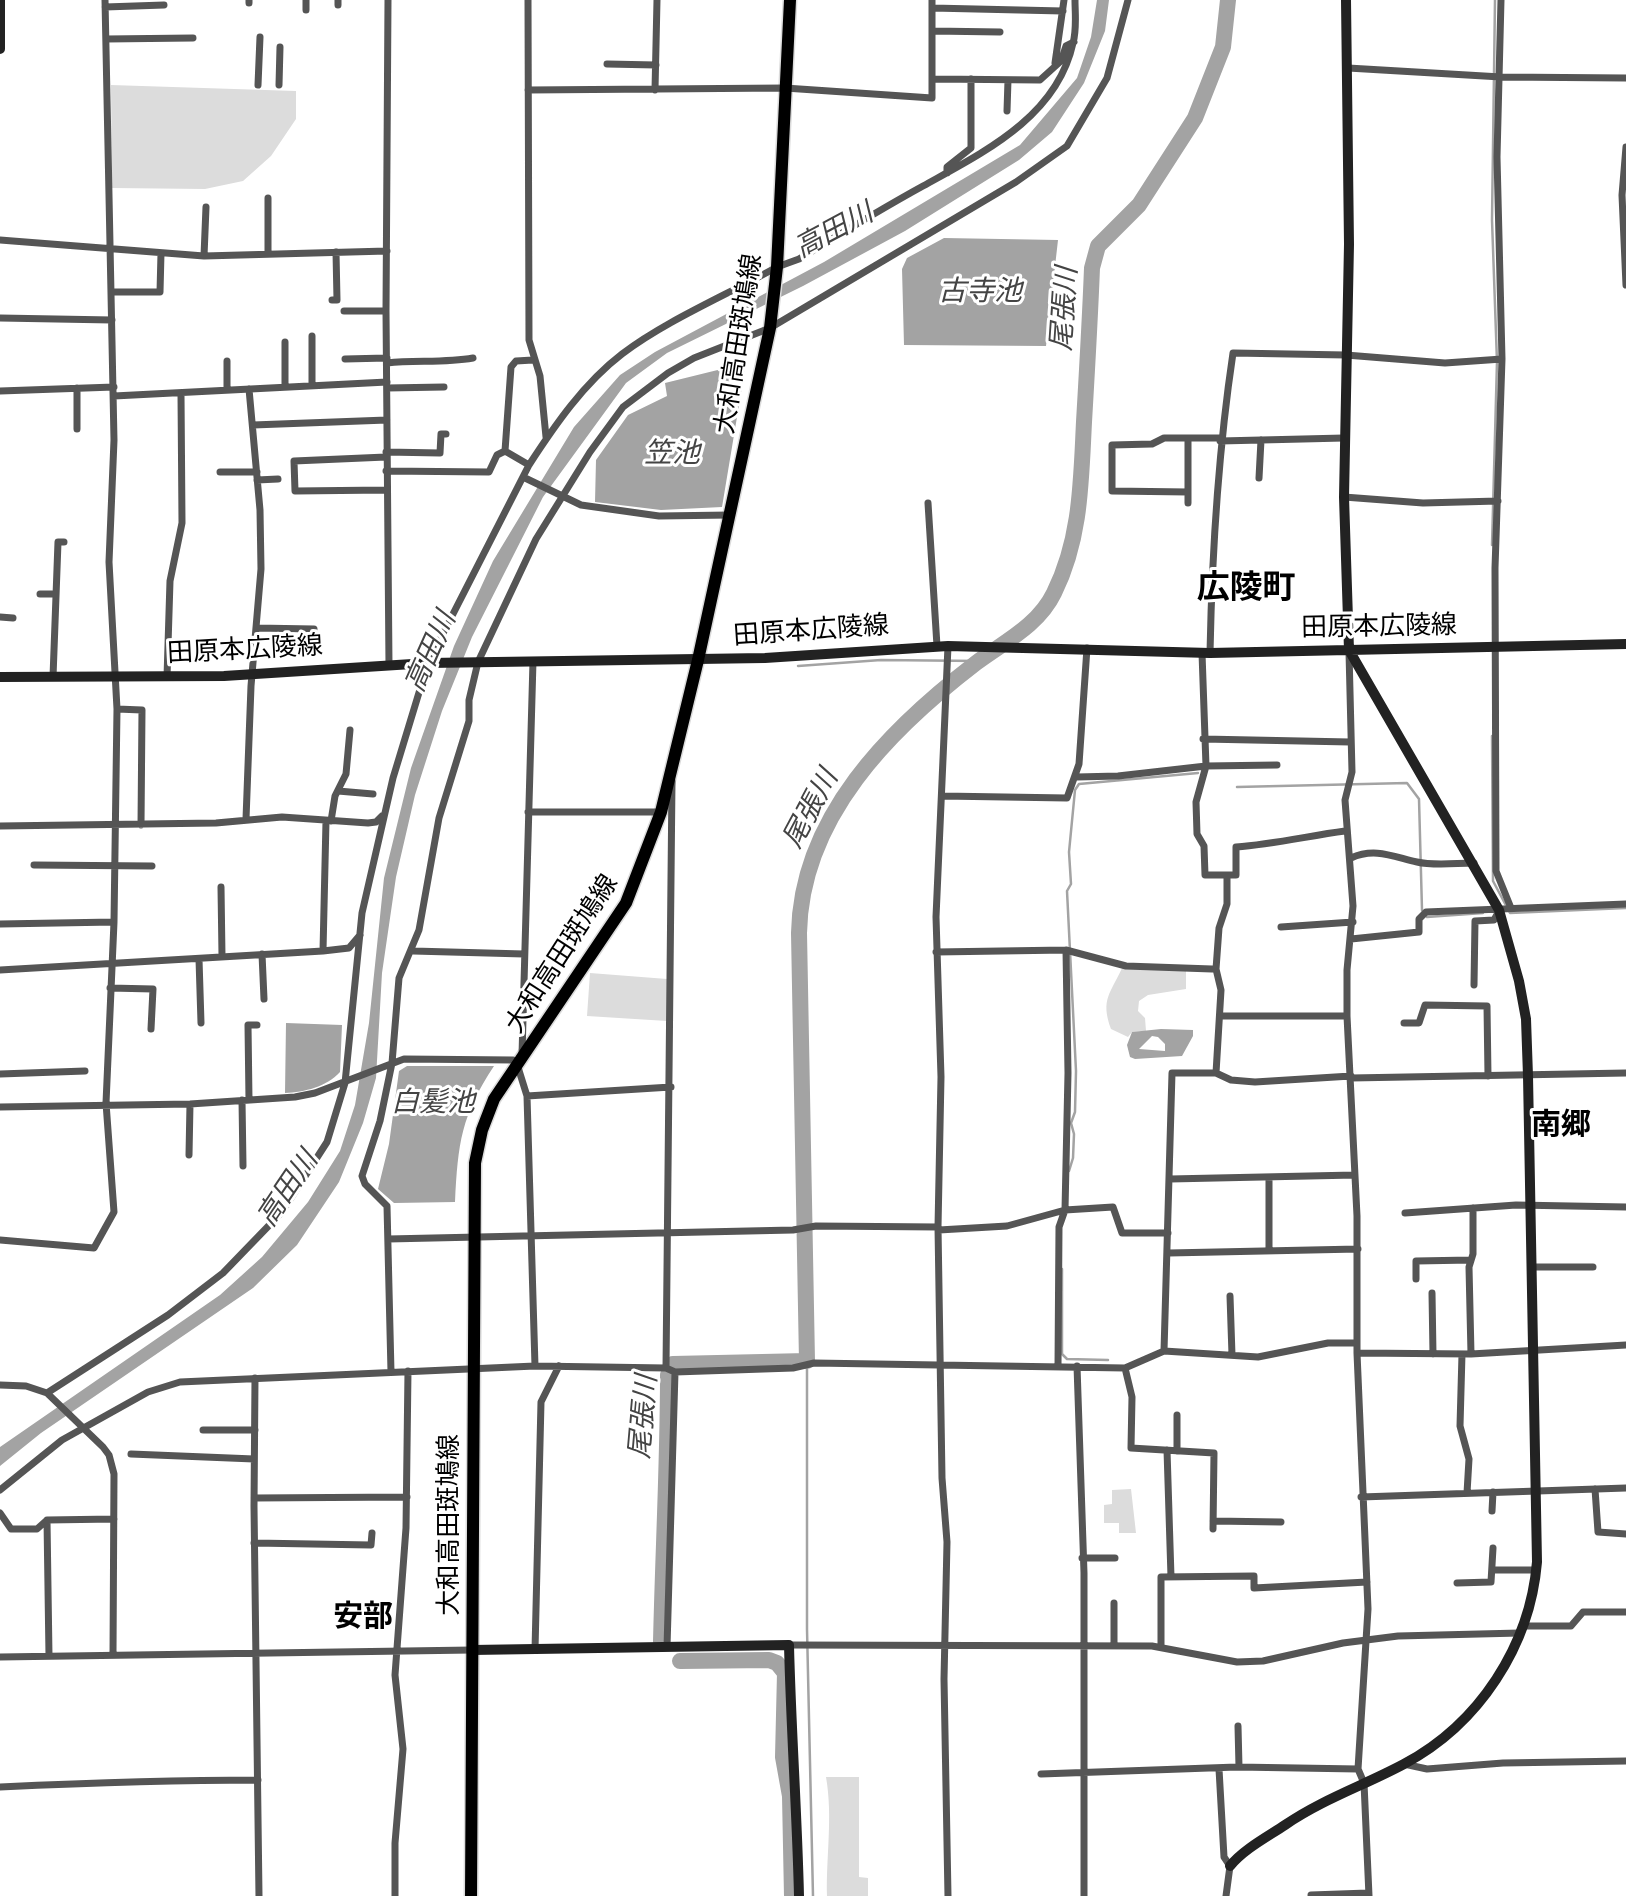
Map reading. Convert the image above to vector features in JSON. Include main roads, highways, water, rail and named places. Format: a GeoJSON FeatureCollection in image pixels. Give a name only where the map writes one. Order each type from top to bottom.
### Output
{"type":"FeatureCollection","features":[{"type":"Feature","properties":{"kind":"main road","name":"大和高田斑鳩線"},"geometry":{"type":"LineString","coordinates":[[471,1896],[475,1163],[482,1130],[494,1099],[626,903],[661,813],[698,660],[771,324],[790,0]]}},
{"type":"Feature","properties":{"kind":"water"},"geometry":{"type":"Polygon","coordinates":[[[1097,0],[1109,0],[1105,31],[1084,83],[1052,132],[1019,160],[905,231],[803,286],[667,353],[626,383],[543,497],[472,637],[442,711],[415,795],[396,877],[382,973],[376,1078],[363,1123],[339,1182],[297,1245],[253,1288],[41,1433],[0,1466],[0,1447],[220,1295],[262,1257],[308,1202],[340,1151],[355,1105],[369,1023],[384,878],[411,768],[454,646],[493,561],[574,427],[620,375],[655,352],[824,262],[1020,145],[1077,78],[1091,37],[1097,0]]]}},
{"type":"Feature","properties":{"kind":"water","name":"古寺池"},"geometry":{"type":"Polygon","coordinates":[[[944,238],[1058,240],[1046,346],[904,345],[902,269],[907,258],[944,238]]]}},
{"type":"Feature","properties":{"kind":"water","name":"笠池"},"geometry":{"type":"Polygon","coordinates":[[[746,363],[722,507],[661,510],[595,502],[596,460],[628,415],[667,396],[665,383],[746,363]]]}},
{"type":"Feature","properties":{"kind":"water"},"geometry":{"type":"Polygon","coordinates":[[[286,1023],[342,1025],[340,1072],[315,1088],[285,1093],[286,1023]]]}},
{"type":"Feature","properties":{"kind":"water"},"geometry":{"type":"Polygon","coordinates":[[[1193,1030],[1193,1036],[1182,1056],[1135,1059],[1130,1057],[1127,1045],[1132,1032],[1193,1030]],[[1152,1036],[1139,1049],[1165,1051],[1165,1044],[1158,1037],[1152,1036]]]}},
{"type":"Feature","properties":{"kind":"water","name":"白髪池"},"geometry":{"type":"Polygon","coordinates":[[[407,1066],[494,1066],[474,1100],[463,1131],[455,1202],[394,1203],[378,1189],[389,1144],[399,1071],[407,1066]]]}},
{"type":"Feature","properties":{"kind":"waterway","name":"尾張川"},"geometry":{"type":"LineString","coordinates":[[661,1642],[668,1375],[673,1364],[807,1361],[799,933],[804,891],[815,851],[833,814],[856,779],[883,747],[944,689],[1030,624],[1054,593],[1070,552],[1078,509],[1092,268],[1098,246],[1139,205],[1195,118],[1223,47],[1228,0]]}},
{"type":"Feature","properties":{"kind":"waterway"},"geometry":{"type":"LineString","coordinates":[[1492,545],[1497,362],[1492,220],[1495,0]]}},
{"type":"Feature","properties":{"kind":"waterway"},"geometry":{"type":"LineString","coordinates":[[798,666],[881,660],[979,661]]}},
{"type":"Feature","properties":{"kind":"waterway"},"geometry":{"type":"LineString","coordinates":[[1492,736],[1493,881],[1510,913],[1626,908]]}},
{"type":"Feature","properties":{"kind":"waterway"},"geometry":{"type":"LineString","coordinates":[[1069,1171],[1073,1158],[1074,1134],[1071,1123],[1075,1112],[1076,1071],[1067,891],[1071,884],[1069,852],[1075,790],[1079,784],[1198,773]]}},
{"type":"Feature","properties":{"kind":"waterway"},"geometry":{"type":"LineString","coordinates":[[1237,787],[1407,783],[1419,799],[1422,910],[1427,917],[1483,913]]}},
{"type":"Feature","properties":{"kind":"waterway"},"geometry":{"type":"LineString","coordinates":[[1062,1269],[1062,1354],[1067,1359],[1108,1360]]}},
{"type":"Feature","properties":{"kind":"waterway"},"geometry":{"type":"LineString","coordinates":[[807,1361],[807,1629],[813,1896]]}},
{"type":"Feature","properties":{"kind":"waterway","name":"尾張川"},"geometry":{"type":"LineString","coordinates":[[680,1661],[769,1660],[777,1663],[785,1673],[783,1757],[790,1796],[792,1896]]}},
{"type":"Feature","properties":{"kind":"district","name":"広陵町"},"geometry":{"type":"Point","coordinates":[1246,589]}},
{"type":"Feature","properties":{"kind":"district","name":"南郷"},"geometry":{"type":"Point","coordinates":[1561,1125]}},
{"type":"Feature","properties":{"kind":"district","name":"安部"},"geometry":{"type":"Point","coordinates":[363,1617]}},
{"type":"Feature","properties":{"kind":"water label","name":"高田川"},"geometry":{"type":"Point","coordinates":[834,231]}},
{"type":"Feature","properties":{"kind":"water label","name":"高田川"},"geometry":{"type":"Point","coordinates":[431,652]}},
{"type":"Feature","properties":{"kind":"water label","name":"高田川"},"geometry":{"type":"Point","coordinates":[288,1189]}}]}
